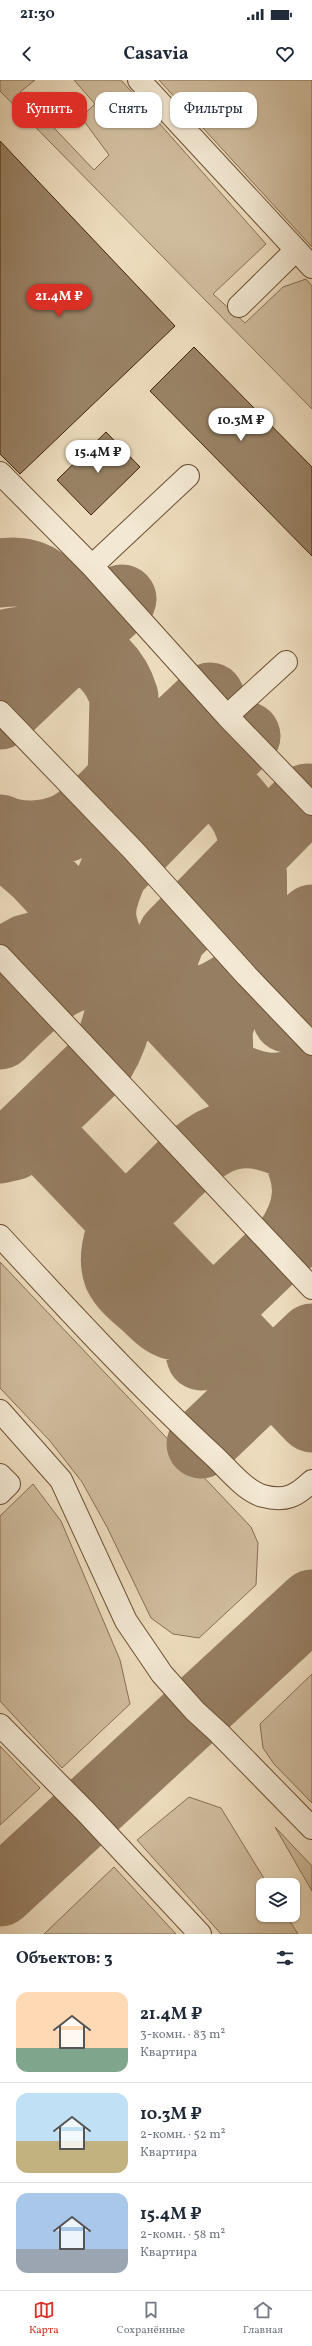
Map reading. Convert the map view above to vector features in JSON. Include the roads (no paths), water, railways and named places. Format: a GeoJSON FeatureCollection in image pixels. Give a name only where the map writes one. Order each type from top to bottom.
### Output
{"type":"FeatureCollection","features":[{"type":"Feature","properties":{"kind":"lane"},"geometry":{"type":"LineString","coordinates":[[139,80],[312,266]]}},
{"type":"Feature","properties":{"kind":"lane"},"geometry":{"type":"LineString","coordinates":[[239,306],[296,250]]}},
{"type":"Feature","properties":{"kind":"lane"},"geometry":{"type":"LineString","coordinates":[[0,473],[92,566],[227,716],[312,804]]}},
{"type":"Feature","properties":{"kind":"lane"},"geometry":{"type":"LineString","coordinates":[[92,566],[188,476]]}},
{"type":"Feature","properties":{"kind":"lane"},"geometry":{"type":"LineString","coordinates":[[227,716],[286,662]]}},
{"type":"Feature","properties":{"kind":"lane"},"geometry":{"type":"LineString","coordinates":[[0,712],[133,850],[247,976],[312,1044]]}},
{"type":"Feature","properties":{"kind":"lane"},"geometry":{"type":"LineString","coordinates":[[0,956],[312,1288]]}},
{"type":"Feature","properties":{"kind":"lane"},"geometry":{"type":"LineString","coordinates":[[0,1236],[89,1333],[201,1444],[249,1488],[262,1496],[287,1499],[302,1491],[312,1481]]}},
{"type":"Feature","properties":{"kind":"lane"},"geometry":{"type":"LineString","coordinates":[[0,1411],[61,1480],[126,1621],[162,1674],[195,1711],[219,1733],[312,1828]]}},
{"type":"Feature","properties":{"kind":"lane"},"geometry":{"type":"LineString","coordinates":[[0,1475],[9,1484],[0,1493]]}},
{"type":"Feature","properties":{"kind":"lane"},"geometry":{"type":"LineString","coordinates":[[0,1725],[86,1812],[200,1934]]}}]}
